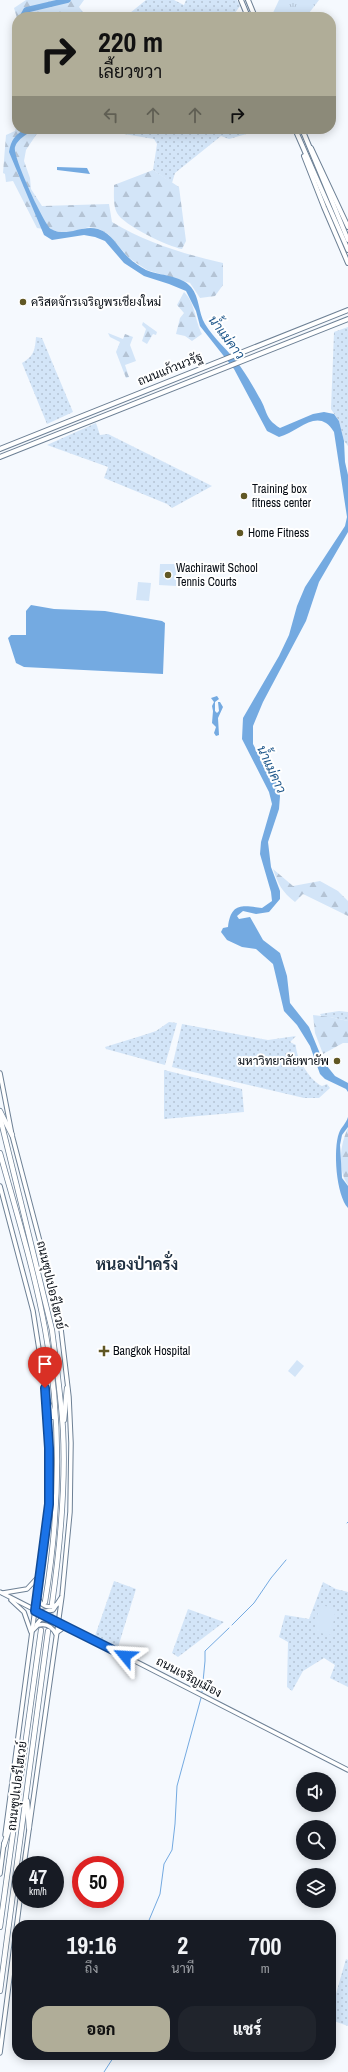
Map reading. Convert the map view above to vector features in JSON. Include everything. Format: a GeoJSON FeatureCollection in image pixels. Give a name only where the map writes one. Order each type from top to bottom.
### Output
{"type":"FeatureCollection","features":[{"type":"Feature","properties":{"kind":"highway"},"geometry":{"type":"LineString","coordinates":[[0,1111],[12,1135]]}},
{"type":"Feature","properties":{"kind":"highway","name":"ถนนซุปเปอร์ไฮเวย์"},"geometry":{"type":"LineString","coordinates":[[0,1117],[52,1330],[63,1431],[62,1514],[52,1604]]}},
{"type":"Feature","properties":{"kind":"highway","name":"ถนนซุปเปอร์ไฮเวย์"},"geometry":{"type":"LineString","coordinates":[[0,1153],[45,1329],[56,1428],[55,1523],[45,1602]]}},
{"type":"Feature","properties":{"kind":"highway"},"geometry":{"type":"LineString","coordinates":[[63,1431],[67,1388]]}},
{"type":"Feature","properties":{"kind":"highway"},"geometry":{"type":"LineString","coordinates":[[45,1392],[56,1428]]}},
{"type":"Feature","properties":{"kind":"highway","name":"ถนนซุปเปอร์ไฮเวย์"},"geometry":{"type":"LineString","coordinates":[[0,1927],[41,1630]]}},
{"type":"Feature","properties":{"kind":"highway","name":"ถนนซุปเปอร์ไฮเวย์"},"geometry":{"type":"LineString","coordinates":[[0,1991],[48,1631]]}},
{"type":"Feature","properties":{"kind":"highway"},"geometry":{"type":"LineString","coordinates":[[27,1791],[29,1828]]}},
{"type":"Feature","properties":{"kind":"highway"},"geometry":{"type":"LineString","coordinates":[[4,1845],[18,1802]]}},
{"type":"Feature","properties":{"kind":"main road"},"geometry":{"type":"LineString","coordinates":[[241,0],[246,12]]}},
{"type":"Feature","properties":{"kind":"main road"},"geometry":{"type":"LineString","coordinates":[[248,0],[253,12]]}},
{"type":"Feature","properties":{"kind":"main road"},"geometry":{"type":"LineString","coordinates":[[297,134],[348,250]]}},
{"type":"Feature","properties":{"kind":"main road"},"geometry":{"type":"LineString","coordinates":[[304,134],[348,240]]}},
{"type":"Feature","properties":{"kind":"main road"},"geometry":{"type":"LineString","coordinates":[[306,139],[315,154],[348,227]]}},
{"type":"Feature","properties":{"kind":"main road"},"geometry":{"type":"LineString","coordinates":[[301,142],[305,158],[324,207],[348,263]]}},
{"type":"Feature","properties":{"kind":"main road","name":"ถนนแก้วนวรัฐ"},"geometry":{"type":"LineString","coordinates":[[0,449],[348,310]]}},
{"type":"Feature","properties":{"kind":"main road","name":"ถนนแก้วนวรัฐ"},"geometry":{"type":"LineString","coordinates":[[0,456],[238,361],[348,319]]}},
{"type":"Feature","properties":{"kind":"main road"},"geometry":{"type":"LineString","coordinates":[[102,407],[106,414]]}},
{"type":"Feature","properties":{"kind":"main road"},"geometry":{"type":"LineString","coordinates":[[0,1073],[12,1135],[55,1299],[61,1329],[71,1443],[71,1478],[62,1596],[25,1856]]}},
{"type":"Feature","properties":{"kind":"main road"},"geometry":{"type":"LineString","coordinates":[[0,1186],[33,1311],[45,1392],[50,1478],[49,1504],[41,1572],[0,1874]]}},
{"type":"Feature","properties":{"kind":"main road"},"geometry":{"type":"LineString","coordinates":[[1,1593],[27,1589],[41,1572]]}},
{"type":"Feature","properties":{"kind":"main road"},"geometry":{"type":"LineString","coordinates":[[1,1593],[24,1612],[33,1631]]}},
{"type":"Feature","properties":{"kind":"main road","name":"ถนนเจริญเมือง"},"geometry":{"type":"LineString","coordinates":[[1,1593],[348,1770]]}},
{"type":"Feature","properties":{"kind":"main road"},"geometry":{"type":"LineString","coordinates":[[38,1593],[39,1602],[44,1606],[51,1607],[59,1603]]}},
{"type":"Feature","properties":{"kind":"main road"},"geometry":{"type":"LineString","coordinates":[[35,1611],[49,1611],[59,1603],[62,1596]]}},
{"type":"Feature","properties":{"kind":"main road"},"geometry":{"type":"LineString","coordinates":[[33,1631],[43,1619],[58,1621]]}},
{"type":"Feature","properties":{"kind":"main road"},"geometry":{"type":"LineString","coordinates":[[33,1631],[39,1625],[47,1625],[51,1627],[56,1634]]}},
{"type":"Feature","properties":{"kind":"main road"},"geometry":{"type":"LineString","coordinates":[[56,1634],[60,1629],[66,1626]]}},
{"type":"Feature","properties":{"kind":"main road"},"geometry":{"type":"LineString","coordinates":[[17,1920],[19,1908]]}},
{"type":"Feature","properties":{"kind":"main road"},"geometry":{"type":"LineString","coordinates":[[0,2053],[12,1961]]}},
{"type":"Feature","properties":{"kind":"green space"},"geometry":{"type":"Polygon","coordinates":[[[26,0],[84,0],[79,7],[83,12],[15,12],[14,8],[26,0]]]}},
{"type":"Feature","properties":{"kind":"green space"},"geometry":{"type":"Polygon","coordinates":[[[146,0],[174,0],[184,5],[186,0],[237,0],[240,6],[236,12],[131,12],[146,0]]]}},
{"type":"Feature","properties":{"kind":"green space"},"geometry":{"type":"Polygon","coordinates":[[[279,0],[319,0],[310,12],[273,12],[279,0]]]}},
{"type":"Feature","properties":{"kind":"green space"},"geometry":{"type":"Polygon","coordinates":[[[12,132],[12,134],[37,134],[26,150],[24,161],[30,178],[31,189],[42,206],[109,204],[112,222],[125,229],[166,247],[223,263],[223,285],[215,296],[200,298],[190,283],[147,270],[129,258],[108,234],[99,229],[89,227],[68,233],[37,228],[13,181],[6,182],[5,174],[3,173],[6,135],[12,132]]]}},
{"type":"Feature","properties":{"kind":"green space"},"geometry":{"type":"Polygon","coordinates":[[[124,134],[246,134],[229,139],[221,136],[175,173],[172,183],[153,170],[157,144],[154,139],[124,134]]]}},
{"type":"Feature","properties":{"kind":"green space"},"geometry":{"type":"Polygon","coordinates":[[[153,170],[179,187],[186,241],[182,249],[157,240],[137,229],[121,218],[117,213],[114,199],[114,185],[153,170]]]}},
{"type":"Feature","properties":{"kind":"green space"},"geometry":{"type":"Polygon","coordinates":[[[184,292],[188,296],[193,306],[202,334],[192,341],[185,336],[176,334],[180,318],[184,313],[177,305],[184,292]]]}},
{"type":"Feature","properties":{"kind":"green space"},"geometry":{"type":"Polygon","coordinates":[[[143,322],[157,332],[156,335],[153,334],[147,344],[142,341],[146,329],[142,325],[143,322]]]}},
{"type":"Feature","properties":{"kind":"green space"},"geometry":{"type":"Polygon","coordinates":[[[348,327],[348,446],[344,441],[339,421],[331,409],[334,332],[348,327]]]}},
{"type":"Feature","properties":{"kind":"green space"},"geometry":{"type":"Polygon","coordinates":[[[108,333],[123,339],[125,334],[133,337],[130,345],[136,361],[125,365],[129,377],[126,378],[116,352],[120,342],[110,337],[108,333]]]}},
{"type":"Feature","properties":{"kind":"green space"},"geometry":{"type":"Polygon","coordinates":[[[36,337],[42,338],[73,412],[47,424],[22,363],[29,358],[33,352],[36,337]]]}},
{"type":"Feature","properties":{"kind":"green space"},"geometry":{"type":"Polygon","coordinates":[[[96,423],[100,435],[108,434],[212,486],[172,508],[167,504],[104,478],[108,467],[47,445],[96,423]]]}},
{"type":"Feature","properties":{"kind":"green space","name":"Wachirawit School Tennis Courts"},"geometry":{"type":"Polygon","coordinates":[[[160,564],[176,564],[176,586],[159,585],[160,564]]]}},
{"type":"Feature","properties":{"kind":"green space"},"geometry":{"type":"Polygon","coordinates":[[[138,582],[151,583],[149,601],[136,600],[138,582]]]}},
{"type":"Feature","properties":{"kind":"green space"},"geometry":{"type":"Polygon","coordinates":[[[273,869],[293,886],[320,881],[338,891],[348,901],[348,916],[303,894],[295,902],[281,887],[273,869]]]}},
{"type":"Feature","properties":{"kind":"green space"},"geometry":{"type":"Polygon","coordinates":[[[339,1011],[348,1012],[348,1021],[330,1017],[322,1017],[320,1014],[339,1011]]]}},
{"type":"Feature","properties":{"kind":"green space"},"geometry":{"type":"Polygon","coordinates":[[[313,1015],[348,1021],[348,1043],[343,1043],[323,1054],[315,1033],[313,1015]]]}},
{"type":"Feature","properties":{"kind":"green space"},"geometry":{"type":"Polygon","coordinates":[[[169,1022],[177,1023],[165,1065],[106,1049],[105,1047],[156,1031],[169,1022]]]}},
{"type":"Feature","properties":{"kind":"green space"},"geometry":{"type":"Polygon","coordinates":[[[182,1024],[268,1040],[296,1036],[290,1042],[296,1045],[298,1056],[304,1068],[318,1084],[322,1086],[327,1084],[330,1088],[319,1098],[304,1098],[172,1067],[182,1024]]]}},
{"type":"Feature","properties":{"kind":"green space"},"geometry":{"type":"Polygon","coordinates":[[[164,1070],[242,1089],[244,1112],[164,1119],[164,1070]]]}},
{"type":"Feature","properties":{"kind":"green space"},"geometry":{"type":"Polygon","coordinates":[[[348,1128],[348,1185],[342,1172],[341,1157],[343,1142],[348,1128]]]}},
{"type":"Feature","properties":{"kind":"green space"},"geometry":{"type":"Polygon","coordinates":[[[297,1360],[304,1366],[295,1377],[288,1371],[297,1360]]]}},
{"type":"Feature","properties":{"kind":"green space"},"geometry":{"type":"Polygon","coordinates":[[[114,1581],[136,1589],[118,1647],[95,1636],[114,1581]]]}},
{"type":"Feature","properties":{"kind":"green space"},"geometry":{"type":"Polygon","coordinates":[[[323,1582],[336,1589],[348,1592],[348,1687],[330,1678],[335,1665],[324,1658],[303,1671],[292,1691],[287,1687],[288,1642],[279,1637],[285,1615],[309,1619],[323,1582]]]}},
{"type":"Feature","properties":{"kind":"green space"},"geometry":{"type":"Polygon","coordinates":[[[319,1605],[336,1608],[331,1635],[315,1632],[319,1605]]]}},
{"type":"Feature","properties":{"kind":"green space"},"geometry":{"type":"Polygon","coordinates":[[[188,1609],[224,1622],[178,1657],[172,1653],[188,1609]]]}},
{"type":"Feature","properties":{"kind":"green space"},"geometry":{"type":"Polygon","coordinates":[[[346,1959],[348,1960],[348,2026],[336,2022],[336,1994],[346,1959]]]}},
{"type":"Feature","properties":{"kind":"water"},"geometry":{"type":"Polygon","coordinates":[[[18,134],[27,134],[16,144],[15,153],[29,189],[51,229],[69,232],[86,228],[98,229],[108,234],[129,258],[144,269],[176,278],[187,283],[194,291],[205,324],[240,366],[262,402],[271,421],[280,428],[313,414],[324,412],[334,414],[339,421],[344,441],[345,462],[348,475],[348,532],[319,582],[306,621],[263,702],[253,726],[253,744],[264,765],[276,781],[280,796],[279,809],[268,842],[271,867],[280,891],[280,899],[269,912],[256,914],[243,911],[237,916],[239,919],[250,917],[263,940],[280,953],[287,976],[290,1003],[309,1027],[323,1061],[335,1076],[348,1083],[348,1092],[346,1089],[325,1079],[320,1074],[310,1046],[297,1025],[284,1011],[273,964],[256,949],[242,947],[227,940],[221,932],[223,928],[228,927],[229,919],[232,913],[238,907],[248,906],[262,908],[272,901],[271,892],[260,854],[261,842],[272,804],[269,792],[242,739],[243,718],[279,656],[289,635],[297,606],[305,587],[345,526],[347,517],[334,432],[328,425],[321,421],[308,423],[279,437],[267,431],[234,369],[200,326],[196,311],[186,291],[144,276],[124,263],[105,241],[95,237],[84,235],[52,240],[44,235],[9,152],[14,138],[18,134]]]}},
{"type":"Feature","properties":{"kind":"water"},"geometry":{"type":"Polygon","coordinates":[[[57,167],[87,168],[90,174],[57,170],[57,167]]]}},
{"type":"Feature","properties":{"kind":"water"},"geometry":{"type":"Polygon","coordinates":[[[31,605],[54,609],[105,611],[162,621],[165,623],[163,674],[24,667],[16,663],[8,638],[11,635],[26,635],[26,611],[31,605]]]}},
{"type":"Feature","properties":{"kind":"water"},"geometry":{"type":"Polygon","coordinates":[[[217,696],[219,699],[215,702],[215,711],[217,713],[219,711],[218,702],[220,702],[223,707],[218,718],[219,735],[216,736],[214,733],[216,727],[212,723],[212,706],[214,702],[211,698],[217,696]]]}},
{"type":"Feature","properties":{"kind":"water"},"geometry":{"type":"Polygon","coordinates":[[[348,1117],[348,1127],[342,1135],[340,1145],[342,1178],[348,1186],[348,1208],[344,1202],[338,1183],[336,1150],[339,1133],[348,1117]]]}},
{"type":"Feature","properties":{"kind":"waterway","name":"น้ำแม่คาว"},"geometry":{"type":"LineString","coordinates":[[25,12],[26,10],[68,0]]}},
{"type":"Feature","properties":{"kind":"waterway"},"geometry":{"type":"LineString","coordinates":[[232,1625],[254,1603],[271,1578],[286,1560]]}},
{"type":"Feature","properties":{"kind":"waterway"},"geometry":{"type":"LineString","coordinates":[[202,1692],[205,1651],[229,1628]]}},
{"type":"Feature","properties":{"kind":"waterway"},"geometry":{"type":"LineString","coordinates":[[149,1920],[160,1894],[164,1864],[172,1850],[177,1786],[201,1698]]}},
{"type":"Feature","properties":{"kind":"waterway"},"geometry":{"type":"LineString","coordinates":[[104,2072],[112,2060]]}},
{"type":"Feature","properties":{"kind":"tunnel"},"geometry":{"type":"LineString","coordinates":[[41,1628],[45,1602]]}},
{"type":"Feature","properties":{"kind":"tunnel"},"geometry":{"type":"LineString","coordinates":[[49,1630],[52,1608]]}},
{"type":"Feature","properties":{"kind":"place","name":"คริสตจักรเจริญพรเชียงใหม่"},"geometry":{"type":"Point","coordinates":[23,302]}},
{"type":"Feature","properties":{"kind":"place","name":"Training box fitness center"},"geometry":{"type":"Point","coordinates":[244,496]}},
{"type":"Feature","properties":{"kind":"place","name":"Home Fitness"},"geometry":{"type":"Point","coordinates":[240,533]}},
{"type":"Feature","properties":{"kind":"place","name":"Wachirawit School Tennis Courts"},"geometry":{"type":"Point","coordinates":[168,575]}},
{"type":"Feature","properties":{"kind":"place","name":"มหาวิทยาลัยพายัพ"},"geometry":{"type":"Point","coordinates":[337,1061]}},
{"type":"Feature","properties":{"kind":"place","name":"Bangkok Hospital"},"geometry":{"type":"Point","coordinates":[104,1351]}},
{"type":"Feature","properties":{"kind":"district","name":"หนองป่าครั่ง"},"geometry":{"type":"Point","coordinates":[137,1264]}},
{"type":"Feature","properties":{"kind":"route"},"geometry":{"type":"LineString","coordinates":[[45,1388],[50,1468],[49,1504],[35,1611],[58,1621],[80,1634],[125,1656]]}}]}
